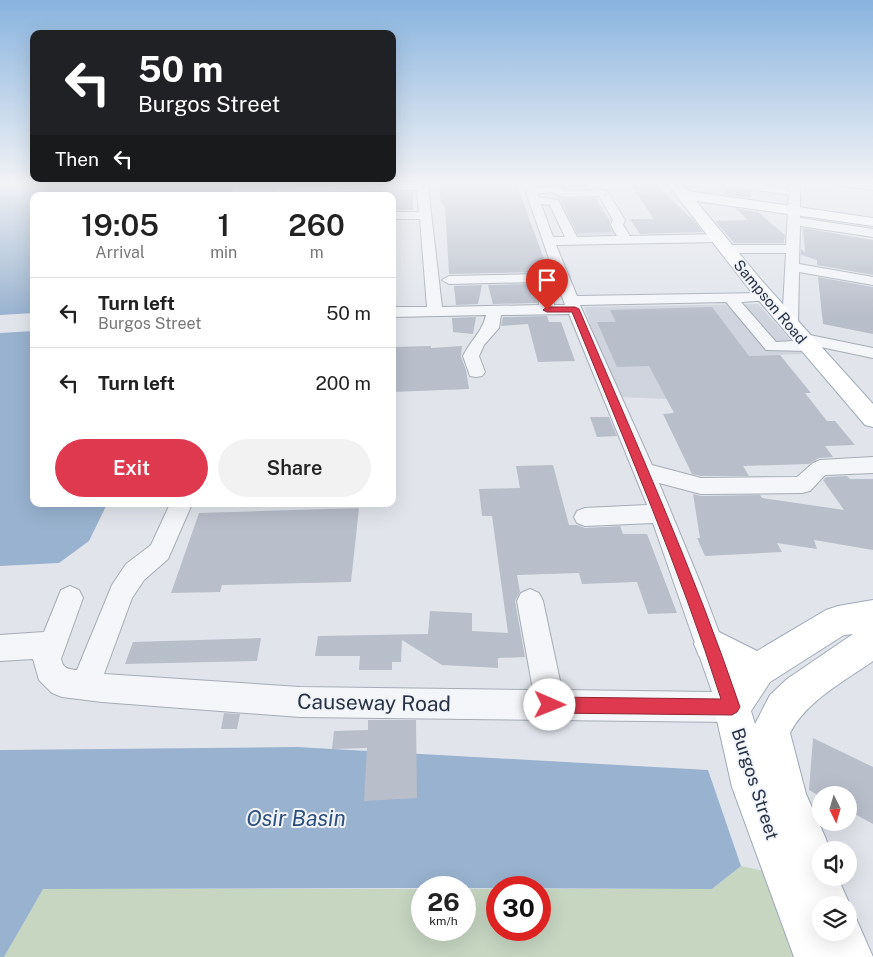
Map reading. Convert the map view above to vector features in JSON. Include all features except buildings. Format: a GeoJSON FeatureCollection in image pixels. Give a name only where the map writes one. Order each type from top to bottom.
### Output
{"type":"FeatureCollection","features":[{"type":"Feature","properties":{"kind":"main road","name":"Sampson Road"},"geometry":{"type":"LineString","coordinates":[[709,227],[799,337],[873,419]]}},
{"type":"Feature","properties":{"kind":"main road"},"geometry":{"type":"LineString","coordinates":[[810,863],[793,840],[775,797],[732,707],[758,670],[838,621],[871,635]]}},
{"type":"Feature","properties":{"kind":"main road","name":"Burgos Street"},"geometry":{"type":"LineString","coordinates":[[823,896],[810,863],[805,839],[787,799],[772,742],[771,731],[783,708],[871,635]]}},
{"type":"Feature","properties":{"kind":"main road"},"geometry":{"type":"LineString","coordinates":[[711,644],[758,670]]}},
{"type":"Feature","properties":{"kind":"main road","name":"Burgos Street"},"geometry":{"type":"LineString","coordinates":[[732,707],[752,786],[818,957]]}},
{"type":"Feature","properties":{"kind":"main road"},"geometry":{"type":"LineString","coordinates":[[842,941],[849,957]]}},
{"type":"Feature","properties":{"kind":"street"},"geometry":{"type":"LineString","coordinates":[[427,227],[435,311]]}},
{"type":"Feature","properties":{"kind":"street","name":"Burgos Street"},"geometry":{"type":"LineString","coordinates":[[544,227],[574,305],[644,471],[711,644],[732,707]]}},
{"type":"Feature","properties":{"kind":"street"},"geometry":{"type":"LineString","coordinates":[[566,227],[573,241]]}},
{"type":"Feature","properties":{"kind":"street"},"geometry":{"type":"LineString","coordinates":[[617,227],[626,240]]}},
{"type":"Feature","properties":{"kind":"street"},"geometry":{"type":"LineString","coordinates":[[793,227],[792,267],[799,337]]}},
{"type":"Feature","properties":{"kind":"street"},"geometry":{"type":"LineString","coordinates":[[549,241],[626,240],[792,249]]}},
{"type":"Feature","properties":{"kind":"street"},"geometry":{"type":"LineString","coordinates":[[792,267],[873,280]]}},
{"type":"Feature","properties":{"kind":"street"},"geometry":{"type":"LineString","coordinates":[[449,280],[542,278],[547,310]]}},
{"type":"Feature","properties":{"kind":"street"},"geometry":{"type":"LineString","coordinates":[[396,312],[547,310],[574,305],[765,296]]}},
{"type":"Feature","properties":{"kind":"street"},"geometry":{"type":"LineString","coordinates":[[729,297],[772,348],[799,337],[873,353]]}},
{"type":"Feature","properties":{"kind":"street"},"geometry":{"type":"LineString","coordinates":[[476,372],[471,356],[477,343],[491,328],[494,310]]}},
{"type":"Feature","properties":{"kind":"street"},"geometry":{"type":"LineString","coordinates":[[644,471],[701,486],[802,485],[820,468],[873,465]]}},
{"type":"Feature","properties":{"kind":"street"},"geometry":{"type":"LineString","coordinates":[[85,686],[121,593],[135,572],[160,552],[181,507]]}},
{"type":"Feature","properties":{"kind":"street"},"geometry":{"type":"LineString","coordinates":[[585,517],[660,514]]}},
{"type":"Feature","properties":{"kind":"street","name":"Causeway Road"},"geometry":{"type":"LineString","coordinates":[[70,598],[50,645],[47,659],[49,670],[54,677],[62,682],[85,686],[264,701],[732,707]]}},
{"type":"Feature","properties":{"kind":"street"},"geometry":{"type":"LineString","coordinates":[[530,601],[550,705]]}},
{"type":"Feature","properties":{"kind":"street"},"geometry":{"type":"LineString","coordinates":[[0,648],[50,645]]}},
{"type":"Feature","properties":{"kind":"shaded area"},"geometry":{"type":"Polygon","coordinates":[[[570,227],[614,227],[619,234],[619,236],[575,237],[570,227]]]}},
{"type":"Feature","properties":{"kind":"shaded area"},"geometry":{"type":"Polygon","coordinates":[[[758,304],[803,354],[749,356],[773,396],[667,399],[617,397],[584,307],[758,304]]]}},
{"type":"Feature","properties":{"kind":"green space"},"geometry":{"type":"Polygon","coordinates":[[[741,866],[769,872],[801,957],[4,957],[42,889],[411,889],[411,941],[476,941],[476,889],[486,889],[486,941],[551,941],[551,889],[712,889],[741,866]]]}},
{"type":"Feature","properties":{"kind":"water"},"geometry":{"type":"Polygon","coordinates":[[[0,227],[30,227],[30,313],[0,315],[0,227]]]}},
{"type":"Feature","properties":{"kind":"water"},"geometry":{"type":"Polygon","coordinates":[[[30,331],[30,507],[106,507],[89,541],[59,563],[0,566],[0,333],[30,331]]]}},
{"type":"Feature","properties":{"kind":"water","name":"Osir Basin"},"geometry":{"type":"Polygon","coordinates":[[[297,747],[708,770],[741,866],[712,889],[551,888],[551,876],[486,876],[486,888],[476,888],[476,876],[411,876],[411,888],[43,889],[4,957],[0,957],[0,750],[297,747]]]}},
{"type":"Feature","properties":{"kind":"route"},"geometry":{"type":"LineString","coordinates":[[547,310],[575,309],[644,471],[711,644],[732,707],[550,705]]}}]}
